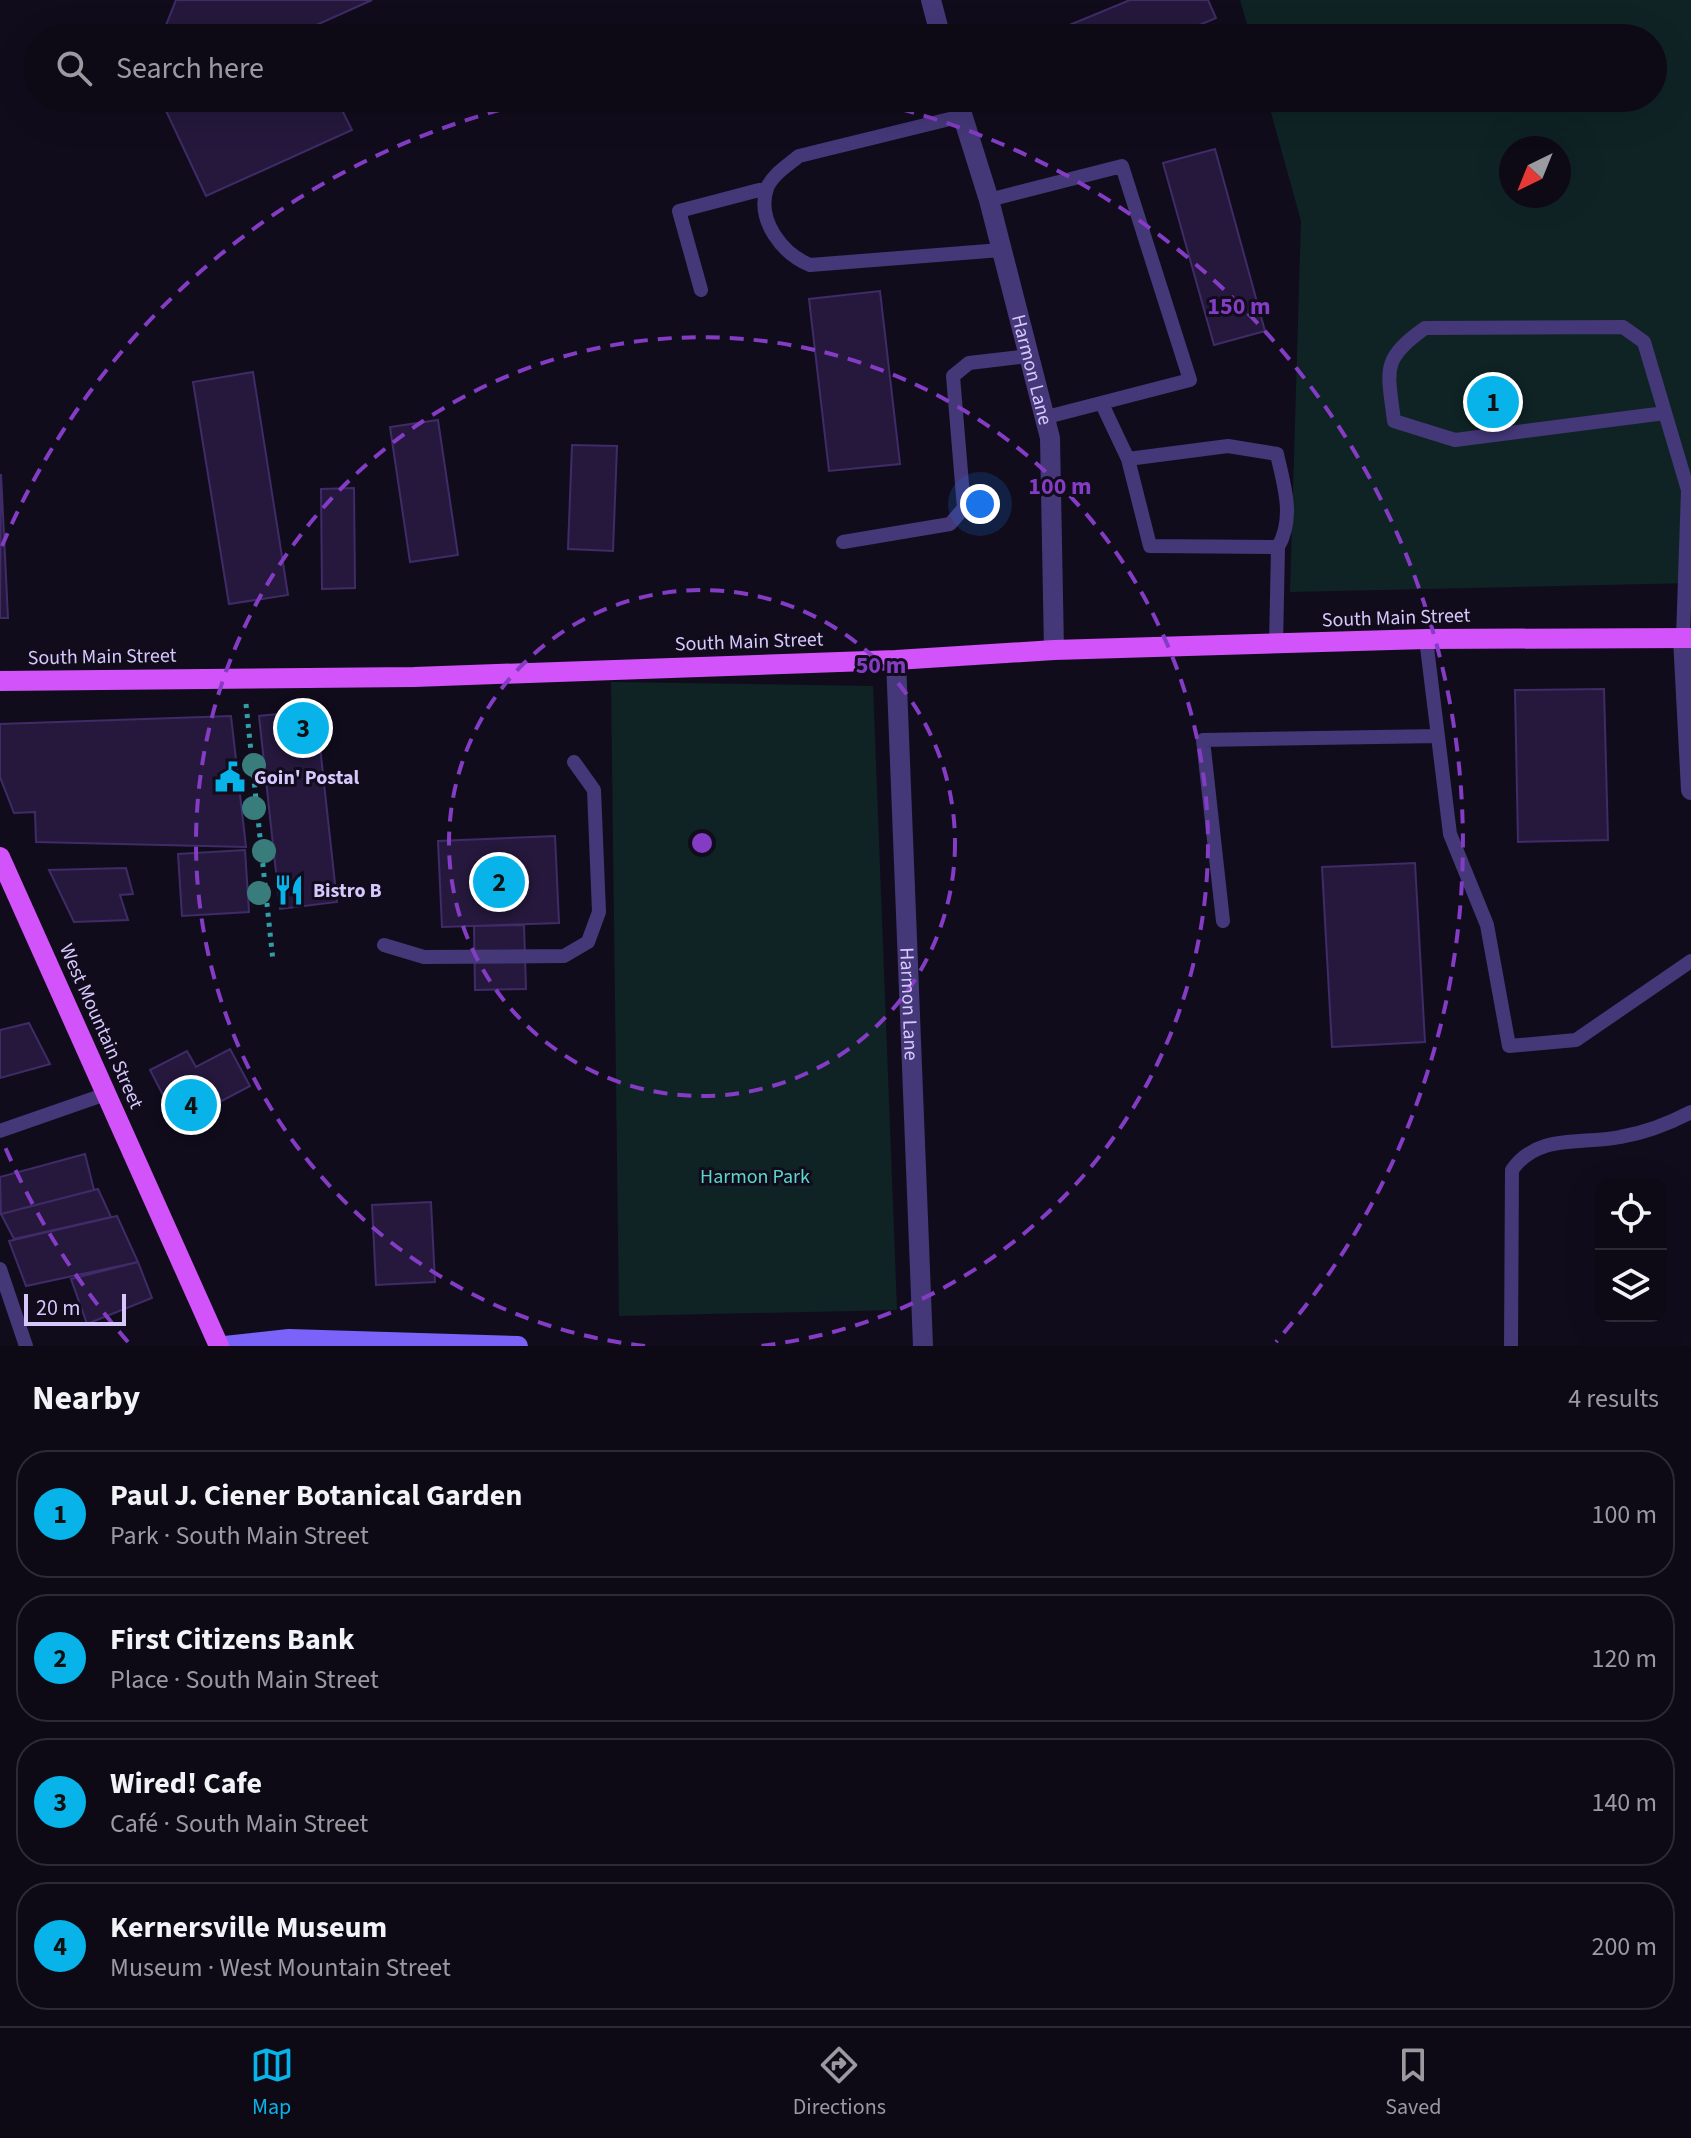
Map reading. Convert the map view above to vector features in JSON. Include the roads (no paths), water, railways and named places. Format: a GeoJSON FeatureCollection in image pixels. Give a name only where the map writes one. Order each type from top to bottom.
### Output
{"type":"FeatureCollection","features":[{"type":"Feature","properties":{"kind":"main road","name":"South Main Street"},"geometry":{"type":"LineString","coordinates":[[0,681],[400,677],[896,660],[1054,650],[1276,646],[1426,639],[1687,638]]}},
{"type":"Feature","properties":{"kind":"main road","name":"West Mountain Street"},"geometry":{"type":"LineString","coordinates":[[0,857],[7,892],[106,1094],[222,1346]]}},
{"type":"Feature","properties":{"kind":"main road"},"geometry":{"type":"LineString","coordinates":[[222,1346],[289,1339],[518,1346]]}},
{"type":"Feature","properties":{"kind":"street"},"geometry":{"type":"LineString","coordinates":[[931,0],[937,24]]}},
{"type":"Feature","properties":{"kind":"street","name":"Harmon Lane"},"geometry":{"type":"LineString","coordinates":[[961,112],[989,200],[1050,438],[1054,650]]}},
{"type":"Feature","properties":{"kind":"street"},"geometry":{"type":"LineString","coordinates":[[1687,638],[1691,790]]}},
{"type":"Feature","properties":{"kind":"street","name":"Harmon Lane"},"geometry":{"type":"LineString","coordinates":[[896,660],[923,1346]]}},
{"type":"Feature","properties":{"kind":"lane"},"geometry":{"type":"LineString","coordinates":[[701,290],[679,211],[767,188],[781,170],[799,156],[943,112]]}},
{"type":"Feature","properties":{"kind":"lane"},"geometry":{"type":"LineString","coordinates":[[989,200],[1122,166],[1190,380],[1043,418]]}},
{"type":"Feature","properties":{"kind":"lane"},"geometry":{"type":"LineString","coordinates":[[767,188],[767,210],[776,240],[790,257],[810,265],[1001,250]]}},
{"type":"Feature","properties":{"kind":"lane"},"geometry":{"type":"LineString","coordinates":[[1665,413],[1455,440],[1394,421],[1388,367],[1402,344],[1425,328],[1623,327],[1644,342],[1688,490],[1687,638]]}},
{"type":"Feature","properties":{"kind":"lane"},"geometry":{"type":"LineString","coordinates":[[843,542],[950,524],[964,508],[953,376],[969,363],[1028,356]]}},
{"type":"Feature","properties":{"kind":"lane"},"geometry":{"type":"LineString","coordinates":[[1102,404],[1128,459],[1150,546],[1278,547]]}},
{"type":"Feature","properties":{"kind":"lane"},"geometry":{"type":"LineString","coordinates":[[1128,459],[1228,446],[1277,454],[1287,500],[1288,530],[1278,547],[1276,646]]}},
{"type":"Feature","properties":{"kind":"lane"},"geometry":{"type":"LineString","coordinates":[[1426,639],[1450,834],[1487,925],[1509,1046],[1576,1040],[1691,961]]}},
{"type":"Feature","properties":{"kind":"lane"},"geometry":{"type":"LineString","coordinates":[[1223,921],[1203,740],[1438,736]]}},
{"type":"Feature","properties":{"kind":"lane"},"geometry":{"type":"LineString","coordinates":[[384,945],[424,957],[564,956],[588,942],[599,912],[594,790],[574,762]]}},
{"type":"Feature","properties":{"kind":"lane"},"geometry":{"type":"LineString","coordinates":[[0,1131],[106,1094]]}},
{"type":"Feature","properties":{"kind":"lane"},"geometry":{"type":"LineString","coordinates":[[1511,1346],[1512,1170],[1524,1154],[1557,1142],[1621,1137],[1691,1112]]}},
{"type":"Feature","properties":{"kind":"lane"},"geometry":{"type":"LineString","coordinates":[[0,1269],[26,1346]]}},
{"type":"Feature","properties":{"kind":"place","name":"Paul J. Ciener Botanical Garden"},"geometry":{"type":"Point","coordinates":[1493,402]}},
{"type":"Feature","properties":{"kind":"place","name":"Wired! Cafe"},"geometry":{"type":"Point","coordinates":[303,728]}},
{"type":"Feature","properties":{"kind":"place","name":"Goin' Postal"},"geometry":{"type":"Point","coordinates":[230,777]}},
{"type":"Feature","properties":{"kind":"place","name":"First Citizens Bank"},"geometry":{"type":"Point","coordinates":[499,882]}},
{"type":"Feature","properties":{"kind":"place","name":"Bistro B"},"geometry":{"type":"Point","coordinates":[289,890]}},
{"type":"Feature","properties":{"kind":"place","name":"Kernersville Museum"},"geometry":{"type":"Point","coordinates":[191,1105]}},
{"type":"Feature","properties":{"kind":"park label","name":"Harmon Park"},"geometry":{"type":"Point","coordinates":[755,1176]}}]}
